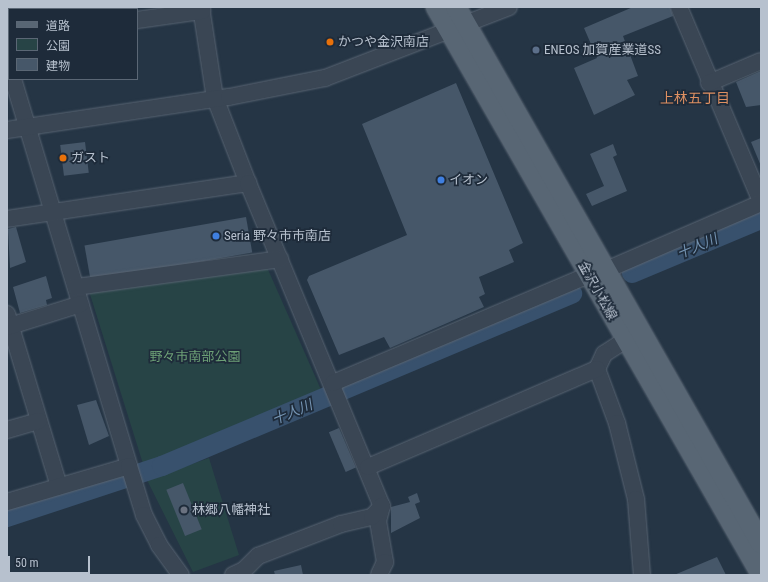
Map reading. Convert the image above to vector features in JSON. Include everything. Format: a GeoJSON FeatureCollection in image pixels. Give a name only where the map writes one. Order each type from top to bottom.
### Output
{"type":"FeatureCollection","features":[{"type":"Feature","properties":{"kind":"main road","name":"金沢小松線"},"geometry":{"type":"LineString","coordinates":[[436,7],[457,21],[596,273],[761,544]]}},
{"type":"Feature","properties":{"kind":"main road","name":"金沢小松線"},"geometry":{"type":"LineString","coordinates":[[596,273],[624,341],[761,574]]}},
{"type":"Feature","properties":{"kind":"street"},"geometry":{"type":"LineString","coordinates":[[7,130],[216,98],[325,78],[457,21],[509,7]]}},
{"type":"Feature","properties":{"kind":"street"},"geometry":{"type":"LineString","coordinates":[[336,391],[596,273],[761,202],[709,83],[679,7]]}},
{"type":"Feature","properties":{"kind":"street"},"geometry":{"type":"LineString","coordinates":[[138,20],[202,9],[216,98],[248,183],[368,467],[382,506],[378,521],[385,562],[379,575]]}},
{"type":"Feature","properties":{"kind":"street"},"geometry":{"type":"LineString","coordinates":[[709,83],[761,62]]}},
{"type":"Feature","properties":{"kind":"street"},"geometry":{"type":"LineString","coordinates":[[13,80],[54,211],[144,515],[159,545],[181,575]]}},
{"type":"Feature","properties":{"kind":"street"},"geometry":{"type":"LineString","coordinates":[[7,219],[248,183]]}},
{"type":"Feature","properties":{"kind":"street"},"geometry":{"type":"LineString","coordinates":[[76,287],[280,259]]}},
{"type":"Feature","properties":{"kind":"street"},"geometry":{"type":"LineString","coordinates":[[59,486],[8,322],[81,304]]}},
{"type":"Feature","properties":{"kind":"street"},"geometry":{"type":"LineString","coordinates":[[624,341],[604,354],[598,369],[617,422],[636,499],[642,575]]}},
{"type":"Feature","properties":{"kind":"street"},"geometry":{"type":"LineString","coordinates":[[368,467],[598,369]]}},
{"type":"Feature","properties":{"kind":"street"},"geometry":{"type":"LineString","coordinates":[[7,430],[39,421]]}},
{"type":"Feature","properties":{"kind":"street"},"geometry":{"type":"LineString","coordinates":[[7,502],[59,486],[132,475]]}},
{"type":"Feature","properties":{"kind":"street"},"geometry":{"type":"LineString","coordinates":[[233,575],[244,570],[258,556],[340,524],[372,517],[382,506]]}},
{"type":"Feature","properties":{"kind":"green space","name":"野々市南部公園"},"geometry":{"type":"Polygon","coordinates":[[[266,265],[322,392],[144,467],[89,291],[266,265]]]}},
{"type":"Feature","properties":{"kind":"green space"},"geometry":{"type":"Polygon","coordinates":[[[209,458],[239,555],[193,572],[147,480],[209,458]]]}},
{"type":"Feature","properties":{"kind":"building"},"geometry":{"type":"Polygon","coordinates":[[[633,7],[670,7],[673,16],[623,36],[638,76],[627,80],[635,95],[594,115],[574,68],[597,58],[584,28],[633,7]]]}},
{"type":"Feature","properties":{"kind":"building"},"geometry":{"type":"Polygon","coordinates":[[[761,71],[761,105],[746,107],[736,82],[761,71]]]}},
{"type":"Feature","properties":{"kind":"building","name":"イオン"},"geometry":{"type":"Polygon","coordinates":[[[456,83],[523,243],[509,250],[514,262],[479,277],[485,294],[479,297],[484,307],[390,348],[384,337],[339,355],[307,280],[309,276],[407,235],[362,124],[456,83]]]}},
{"type":"Feature","properties":{"kind":"building"},"geometry":{"type":"Polygon","coordinates":[[[761,138],[761,166],[751,142],[761,138]]]}},
{"type":"Feature","properties":{"kind":"building"},"geometry":{"type":"Polygon","coordinates":[[[85,142],[89,173],[64,176],[60,145],[85,142]]]}},
{"type":"Feature","properties":{"kind":"building"},"geometry":{"type":"Polygon","coordinates":[[[613,144],[617,155],[613,157],[627,191],[592,206],[586,194],[604,186],[590,154],[613,144]]]}},
{"type":"Feature","properties":{"kind":"building"},"geometry":{"type":"Polygon","coordinates":[[[246,217],[252,252],[91,281],[84,245],[246,217]]]}},
{"type":"Feature","properties":{"kind":"building"},"geometry":{"type":"Polygon","coordinates":[[[16,227],[26,262],[10,268],[8,229],[16,227]]]}},
{"type":"Feature","properties":{"kind":"building"},"geometry":{"type":"Polygon","coordinates":[[[46,276],[52,298],[46,300],[47,305],[20,313],[13,287],[46,276]]]}},
{"type":"Feature","properties":{"kind":"building"},"geometry":{"type":"Polygon","coordinates":[[[96,400],[109,436],[89,445],[77,405],[96,400]]]}},
{"type":"Feature","properties":{"kind":"building"},"geometry":{"type":"Polygon","coordinates":[[[339,428],[356,468],[346,472],[329,432],[339,428]]]}},
{"type":"Feature","properties":{"kind":"building","name":"林郷八幡神社"},"geometry":{"type":"Polygon","coordinates":[[[183,483],[202,529],[185,536],[166,490],[183,483]]]}},
{"type":"Feature","properties":{"kind":"building"},"geometry":{"type":"Polygon","coordinates":[[[417,493],[420,502],[415,504],[420,518],[391,533],[391,507],[410,502],[408,497],[417,493]]]}},
{"type":"Feature","properties":{"kind":"building"},"geometry":{"type":"Polygon","coordinates":[[[717,557],[726,575],[674,575],[717,557]]]}},
{"type":"Feature","properties":{"kind":"building"},"geometry":{"type":"Polygon","coordinates":[[[301,565],[303,575],[275,575],[274,571],[301,565]]]}},
{"type":"Feature","properties":{"kind":"waterway","name":"十人川"},"geometry":{"type":"LineString","coordinates":[[632,273],[761,219]]}},
{"type":"Feature","properties":{"kind":"waterway","name":"十人川"},"geometry":{"type":"LineString","coordinates":[[7,517],[162,466],[572,294]]}},
{"type":"Feature","properties":{"kind":"place","name":"かつや金沢南店"},"geometry":{"type":"Point","coordinates":[330,42]}},
{"type":"Feature","properties":{"kind":"place","name":"ENEOS 加賀産業道SS"},"geometry":{"type":"Point","coordinates":[536,50]}},
{"type":"Feature","properties":{"kind":"place","name":"ガスト"},"geometry":{"type":"Point","coordinates":[63,158]}},
{"type":"Feature","properties":{"kind":"place","name":"イオン"},"geometry":{"type":"Point","coordinates":[441,180]}},
{"type":"Feature","properties":{"kind":"place","name":"Seria 野々市市南店"},"geometry":{"type":"Point","coordinates":[216,236]}},
{"type":"Feature","properties":{"kind":"place","name":"林郷八幡神社"},"geometry":{"type":"Point","coordinates":[184,510]}},
{"type":"Feature","properties":{"kind":"district","name":"上林五丁目"},"geometry":{"type":"Point","coordinates":[695,98]}}]}
